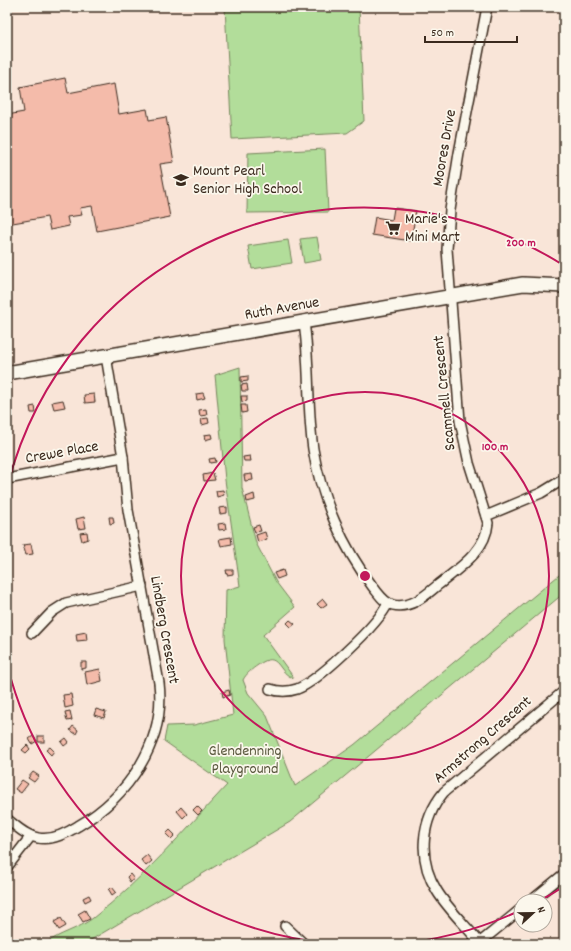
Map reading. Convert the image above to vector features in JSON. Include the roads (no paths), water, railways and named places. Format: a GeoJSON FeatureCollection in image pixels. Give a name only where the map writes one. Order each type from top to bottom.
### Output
{"type":"FeatureCollection","features":[{"type":"Feature","properties":{"kind":"main road","name":"Ruth Avenue"},"geometry":{"type":"LineString","coordinates":[[7,373],[523,284],[564,286]]}},
{"type":"Feature","properties":{"kind":"street","name":"Moores Drive"},"geometry":{"type":"LineString","coordinates":[[451,296],[447,249],[452,194],[487,7]]}},
{"type":"Feature","properties":{"kind":"street","name":"Scammell Crescent"},"geometry":{"type":"LineString","coordinates":[[388,603],[399,606],[418,600],[465,562],[478,549],[485,537],[488,523],[474,482],[462,434],[457,393],[451,296]]}},
{"type":"Feature","properties":{"kind":"street"},"geometry":{"type":"LineString","coordinates":[[270,690],[284,692],[305,686],[355,643],[378,620],[388,603],[366,578],[351,555],[335,522],[322,485],[311,432],[307,343],[304,322]]}},
{"type":"Feature","properties":{"kind":"street","name":"Lindberg Crescent"},"geometry":{"type":"LineString","coordinates":[[7,819],[31,836],[39,839],[51,838],[66,833],[108,805],[125,788],[145,757],[154,732],[160,691],[128,510],[123,457],[106,356]]}},
{"type":"Feature","properties":{"kind":"street","name":"Crewe Place"},"geometry":{"type":"LineString","coordinates":[[7,479],[123,457]]}},
{"type":"Feature","properties":{"kind":"street"},"geometry":{"type":"LineString","coordinates":[[486,516],[541,493],[564,479]]}},
{"type":"Feature","properties":{"kind":"street"},"geometry":{"type":"LineString","coordinates":[[32,632],[52,612],[66,603],[142,586]]}},
{"type":"Feature","properties":{"kind":"street","name":"Armstrong Crescent"},"geometry":{"type":"LineString","coordinates":[[479,943],[437,891],[428,874],[424,856],[424,835],[430,813],[444,792],[564,691]]}},
{"type":"Feature","properties":{"kind":"street"},"geometry":{"type":"LineString","coordinates":[[7,867],[31,836]]}},
{"type":"Feature","properties":{"kind":"street"},"geometry":{"type":"LineString","coordinates":[[541,893],[564,874]]}},
{"type":"Feature","properties":{"kind":"street"},"geometry":{"type":"LineString","coordinates":[[479,943],[513,915]]}},
{"type":"Feature","properties":{"kind":"street"},"geometry":{"type":"LineString","coordinates":[[284,926],[304,944]]}},
{"type":"Feature","properties":{"kind":"place","name":"Mount Pearl Senior High School"},"geometry":{"type":"Point","coordinates":[181,180]}},
{"type":"Feature","properties":{"kind":"place","name":"Marie's Mini Mart"},"geometry":{"type":"Point","coordinates":[393,228]}},
{"type":"Feature","properties":{"kind":"park label","name":"Glendenning Playground"},"geometry":{"type":"Point","coordinates":[245,760]}}]}
